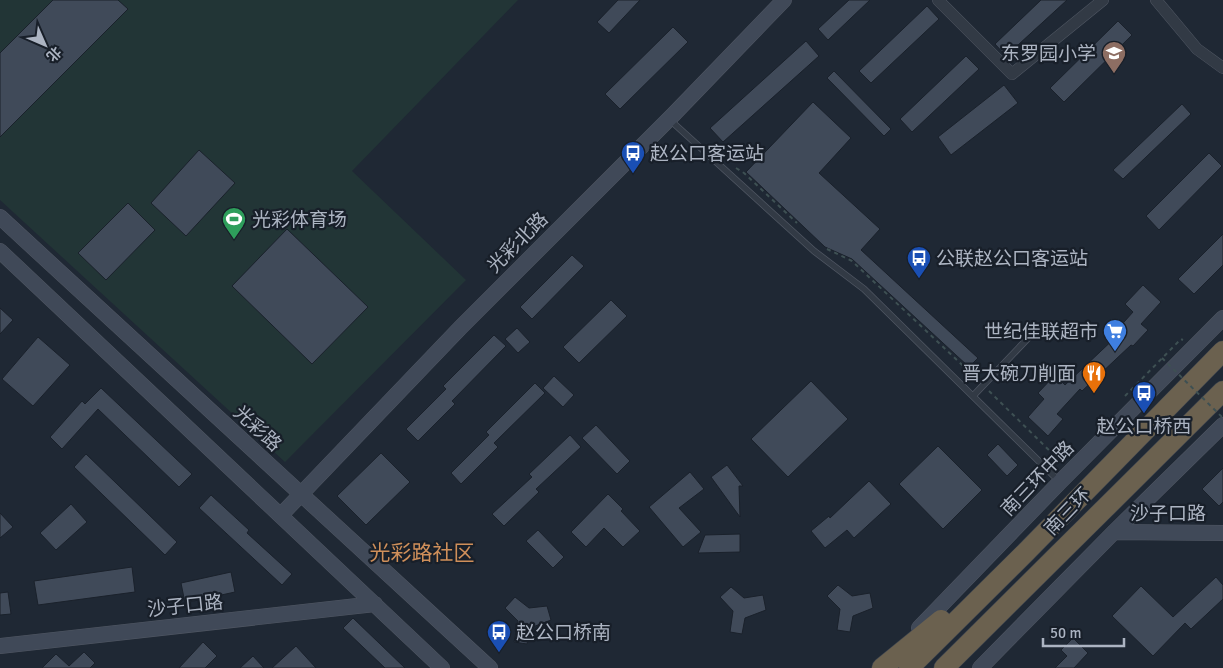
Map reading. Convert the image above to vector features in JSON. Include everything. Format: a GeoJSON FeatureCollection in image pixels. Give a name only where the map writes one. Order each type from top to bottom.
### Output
{"type":"FeatureCollection","features":[{"type":"Feature","properties":{"kind":"highway","name":"南三环"},"geometry":{"type":"LineString","coordinates":[[909,668],[1223,351]]}},
{"type":"Feature","properties":{"kind":"highway","name":"南三环"},"geometry":{"type":"LineString","coordinates":[[944,668],[1223,391]]}},
{"type":"Feature","properties":{"kind":"highway"},"geometry":{"type":"LineString","coordinates":[[881,668],[1026,552]]}},
{"type":"Feature","properties":{"kind":"highway"},"geometry":{"type":"LineString","coordinates":[[964,668],[1030,582]]}},
{"type":"Feature","properties":{"kind":"street","name":"光彩北路"},"geometry":{"type":"LineString","coordinates":[[280,515],[461,327],[669,119],[784,0]]}},
{"type":"Feature","properties":{"kind":"street"},"geometry":{"type":"LineString","coordinates":[[955,0],[942,4],[1012,74],[1103,0]]}},
{"type":"Feature","properties":{"kind":"street"},"geometry":{"type":"LineString","coordinates":[[1156,0],[1197,49],[1223,68]]}},
{"type":"Feature","properties":{"kind":"street","name":"光彩路"},"geometry":{"type":"LineString","coordinates":[[0,217],[490,668]]}},
{"type":"Feature","properties":{"kind":"street"},"geometry":{"type":"LineString","coordinates":[[0,251],[442,668]]}},
{"type":"Feature","properties":{"kind":"street","name":"南三环中路"},"geometry":{"type":"LineString","coordinates":[[881,668],[1060,482],[1223,318]]}},
{"type":"Feature","properties":{"kind":"street"},"geometry":{"type":"LineString","coordinates":[[980,668],[1114,532],[1223,426]]}},
{"type":"Feature","properties":{"kind":"street","name":"沙子口路"},"geometry":{"type":"LineString","coordinates":[[1114,532],[1223,533]]}},
{"type":"Feature","properties":{"kind":"street","name":"沙子口路"},"geometry":{"type":"LineString","coordinates":[[0,646],[375,604]]}},
{"type":"Feature","properties":{"kind":"lane"},"geometry":{"type":"LineString","coordinates":[[669,119],[814,251],[864,289],[1060,482]]}},
{"type":"Feature","properties":{"kind":"lane"},"geometry":{"type":"LineString","coordinates":[[974,396],[1032,334]]}},
{"type":"Feature","properties":{"kind":"path"},"geometry":{"type":"LineString","coordinates":[[1125,396],[1181,338]]}},
{"type":"Feature","properties":{"kind":"path"},"geometry":{"type":"LineString","coordinates":[[1162,358],[1223,418]]}},
{"type":"Feature","properties":{"kind":"shaded area","name":"光彩体育场"},"geometry":{"type":"Polygon","coordinates":[[[0,0],[518,0],[352,171],[466,280],[285,462],[0,200],[0,0]]]}},
{"type":"Feature","properties":{"kind":"building"},"geometry":{"type":"Polygon","coordinates":[[[53,0],[118,0],[128,9],[0,137],[0,53],[53,0]]]}},
{"type":"Feature","properties":{"kind":"building"},"geometry":{"type":"Polygon","coordinates":[[[618,0],[640,0],[609,33],[597,22],[618,0]]]}},
{"type":"Feature","properties":{"kind":"building"},"geometry":{"type":"Polygon","coordinates":[[[849,0],[870,0],[828,40],[818,29],[849,0]]]}},
{"type":"Feature","properties":{"kind":"building"},"geometry":{"type":"Polygon","coordinates":[[[1041,0],[1067,0],[1006,56],[995,44],[1041,0]]]}},
{"type":"Feature","properties":{"kind":"building"},"geometry":{"type":"Polygon","coordinates":[[[927,6],[939,19],[871,83],[859,71],[927,6]]]}},
{"type":"Feature","properties":{"kind":"building"},"geometry":{"type":"Polygon","coordinates":[[[1118,21],[1132,35],[1064,102],[1050,88],[1118,21]]]}},
{"type":"Feature","properties":{"kind":"building"},"geometry":{"type":"Polygon","coordinates":[[[673,27],[688,42],[620,109],[605,94],[673,27]]]}},
{"type":"Feature","properties":{"kind":"building"},"geometry":{"type":"Polygon","coordinates":[[[806,41],[819,56],[723,142],[710,128],[806,41]]]}},
{"type":"Feature","properties":{"kind":"building"},"geometry":{"type":"Polygon","coordinates":[[[966,56],[979,69],[912,132],[900,119],[966,56]]]}},
{"type":"Feature","properties":{"kind":"building"},"geometry":{"type":"Polygon","coordinates":[[[834,71],[891,129],[884,136],[827,78],[834,71]]]}},
{"type":"Feature","properties":{"kind":"building"},"geometry":{"type":"Polygon","coordinates":[[[1004,85],[1018,103],[951,155],[938,137],[1004,85]]]}},
{"type":"Feature","properties":{"kind":"building"},"geometry":{"type":"Polygon","coordinates":[[[813,102],[851,138],[819,173],[880,229],[861,250],[978,358],[969,367],[852,259],[825,247],[746,172],[813,102]]]}},
{"type":"Feature","properties":{"kind":"building"},"geometry":{"type":"Polygon","coordinates":[[[1182,104],[1191,114],[1123,179],[1113,170],[1182,104]]]}},
{"type":"Feature","properties":{"kind":"building"},"geometry":{"type":"Polygon","coordinates":[[[199,150],[235,183],[186,236],[151,203],[199,150]]]}},
{"type":"Feature","properties":{"kind":"building"},"geometry":{"type":"Polygon","coordinates":[[[1209,153],[1222,166],[1159,230],[1146,216],[1209,153]]]}},
{"type":"Feature","properties":{"kind":"building"},"geometry":{"type":"Polygon","coordinates":[[[128,203],[155,230],[106,280],[78,253],[128,203]]]}},
{"type":"Feature","properties":{"kind":"building"},"geometry":{"type":"Polygon","coordinates":[[[287,229],[368,307],[312,364],[232,286],[287,229]]]}},
{"type":"Feature","properties":{"kind":"building"},"geometry":{"type":"Polygon","coordinates":[[[1223,234],[1223,265],[1194,294],[1178,279],[1223,234]]]}},
{"type":"Feature","properties":{"kind":"building"},"geometry":{"type":"Polygon","coordinates":[[[572,255],[584,266],[532,319],[520,307],[572,255]]]}},
{"type":"Feature","properties":{"kind":"building"},"geometry":{"type":"Polygon","coordinates":[[[1143,285],[1161,302],[1141,324],[1148,330],[1133,346],[1131,345],[1082,391],[1080,389],[1057,414],[1063,419],[1048,436],[1028,417],[1044,399],[1038,393],[1055,375],[1065,385],[1119,334],[1116,331],[1133,312],[1125,304],[1143,285]]]}},
{"type":"Feature","properties":{"kind":"building"},"geometry":{"type":"Polygon","coordinates":[[[611,300],[627,316],[579,363],[563,347],[611,300]]]}},
{"type":"Feature","properties":{"kind":"building"},"geometry":{"type":"Polygon","coordinates":[[[0,308],[13,320],[0,334],[0,308]]]}},
{"type":"Feature","properties":{"kind":"building"},"geometry":{"type":"Polygon","coordinates":[[[517,328],[530,342],[518,353],[505,339],[517,328]]]}},
{"type":"Feature","properties":{"kind":"building"},"geometry":{"type":"Polygon","coordinates":[[[494,335],[506,346],[452,401],[455,404],[418,441],[406,429],[446,389],[443,386],[494,335]]]}},
{"type":"Feature","properties":{"kind":"building"},"geometry":{"type":"Polygon","coordinates":[[[38,337],[70,365],[33,406],[2,379],[38,337]]]}},
{"type":"Feature","properties":{"kind":"building"},"geometry":{"type":"Polygon","coordinates":[[[554,376],[574,395],[563,407],[543,388],[554,376]]]}},
{"type":"Feature","properties":{"kind":"building"},"geometry":{"type":"Polygon","coordinates":[[[811,381],[848,419],[788,477],[751,439],[811,381]]]}},
{"type":"Feature","properties":{"kind":"building"},"geometry":{"type":"Polygon","coordinates":[[[535,383],[545,393],[494,443],[498,447],[461,484],[451,473],[489,435],[486,432],[535,383]]]}},
{"type":"Feature","properties":{"kind":"building"},"geometry":{"type":"Polygon","coordinates":[[[101,388],[192,474],[179,487],[98,409],[62,449],[50,437],[82,401],[85,404],[101,388]]]}},
{"type":"Feature","properties":{"kind":"building"},"geometry":{"type":"Polygon","coordinates":[[[596,425],[630,461],[617,474],[582,438],[596,425]]]}},
{"type":"Feature","properties":{"kind":"building"},"geometry":{"type":"Polygon","coordinates":[[[570,435],[581,447],[536,489],[539,492],[504,526],[492,514],[532,477],[529,474],[570,435]]]}},
{"type":"Feature","properties":{"kind":"building"},"geometry":{"type":"Polygon","coordinates":[[[998,444],[1018,465],[1007,476],[987,455],[998,444]]]}},
{"type":"Feature","properties":{"kind":"building"},"geometry":{"type":"Polygon","coordinates":[[[938,446],[982,490],[943,529],[899,484],[938,446]]]}},
{"type":"Feature","properties":{"kind":"building"},"geometry":{"type":"Polygon","coordinates":[[[381,453],[410,482],[366,525],[337,496],[381,453]]]}},
{"type":"Feature","properties":{"kind":"building"},"geometry":{"type":"Polygon","coordinates":[[[86,454],[177,542],[165,555],[74,467],[86,454]]]}},
{"type":"Feature","properties":{"kind":"building"},"geometry":{"type":"Polygon","coordinates":[[[727,465],[743,486],[739,486],[740,517],[711,477],[727,465]]]}},
{"type":"Feature","properties":{"kind":"building"},"geometry":{"type":"Polygon","coordinates":[[[1223,468],[1223,502],[1219,506],[1202,489],[1223,468]]]}},
{"type":"Feature","properties":{"kind":"building"},"geometry":{"type":"Polygon","coordinates":[[[690,472],[704,489],[679,508],[701,532],[683,547],[649,507],[690,472]]]}},
{"type":"Feature","properties":{"kind":"building"},"geometry":{"type":"Polygon","coordinates":[[[869,481],[891,504],[854,538],[847,530],[825,548],[811,531],[829,516],[830,518],[869,481]]]}},
{"type":"Feature","properties":{"kind":"building"},"geometry":{"type":"Polygon","coordinates":[[[608,494],[623,509],[621,511],[640,531],[623,547],[604,528],[586,547],[571,532],[608,494]]]}},
{"type":"Feature","properties":{"kind":"building"},"geometry":{"type":"Polygon","coordinates":[[[211,495],[249,530],[247,533],[292,574],[282,585],[199,508],[211,495]]]}},
{"type":"Feature","properties":{"kind":"building"},"geometry":{"type":"Polygon","coordinates":[[[71,504],[87,522],[56,550],[40,533],[71,504]]]}},
{"type":"Feature","properties":{"kind":"building"},"geometry":{"type":"Polygon","coordinates":[[[0,513],[13,527],[0,538],[0,513]]]}},
{"type":"Feature","properties":{"kind":"building"},"geometry":{"type":"Polygon","coordinates":[[[538,530],[564,557],[553,568],[526,541],[538,530]]]}},
{"type":"Feature","properties":{"kind":"building"},"geometry":{"type":"Polygon","coordinates":[[[740,534],[740,552],[698,553],[705,535],[740,534]]]}},
{"type":"Feature","properties":{"kind":"building"},"geometry":{"type":"Polygon","coordinates":[[[132,567],[135,592],[38,605],[34,581],[132,567]]]}},
{"type":"Feature","properties":{"kind":"building"},"geometry":{"type":"Polygon","coordinates":[[[231,572],[235,592],[185,603],[181,583],[231,572]]]}},
{"type":"Feature","properties":{"kind":"building"},"geometry":{"type":"Polygon","coordinates":[[[1216,577],[1223,585],[1223,599],[1191,629],[1185,623],[1153,656],[1112,616],[1141,586],[1173,617],[1216,577]]]}},
{"type":"Feature","properties":{"kind":"building"},"geometry":{"type":"Polygon","coordinates":[[[838,585],[852,596],[870,593],[873,608],[853,616],[850,632],[837,630],[840,609],[827,596],[838,585]]]}},
{"type":"Feature","properties":{"kind":"building"},"geometry":{"type":"Polygon","coordinates":[[[731,587],[744,598],[763,595],[766,610],[745,618],[742,634],[730,632],[733,611],[720,597],[731,587]]]}},
{"type":"Feature","properties":{"kind":"building"},"geometry":{"type":"Polygon","coordinates":[[[8,592],[11,614],[0,615],[0,593],[8,592]]]}},
{"type":"Feature","properties":{"kind":"building"},"geometry":{"type":"Polygon","coordinates":[[[515,597],[529,608],[547,606],[551,620],[530,628],[527,644],[514,642],[518,621],[505,608],[515,597]]]}},
{"type":"Feature","properties":{"kind":"building"},"geometry":{"type":"Polygon","coordinates":[[[353,618],[405,668],[385,668],[343,628],[353,618]]]}},
{"type":"Feature","properties":{"kind":"building"},"geometry":{"type":"Polygon","coordinates":[[[1073,638],[1088,653],[1074,668],[1055,668],[1067,656],[1061,650],[1073,638]]]}},
{"type":"Feature","properties":{"kind":"building"},"geometry":{"type":"Polygon","coordinates":[[[203,642],[217,656],[205,668],[179,668],[203,642]]]}},
{"type":"Feature","properties":{"kind":"building"},"geometry":{"type":"Polygon","coordinates":[[[296,646],[316,668],[272,668],[296,646]]]}},
{"type":"Feature","properties":{"kind":"building"},"geometry":{"type":"Polygon","coordinates":[[[84,652],[95,663],[90,668],[42,668],[56,654],[69,666],[84,652]]]}},
{"type":"Feature","properties":{"kind":"building"},"geometry":{"type":"Polygon","coordinates":[[[253,656],[264,668],[240,668],[253,656]]]}},
{"type":"Feature","properties":{"kind":"place","name":"东罗园小学"},"geometry":{"type":"Point","coordinates":[1114,74]}},
{"type":"Feature","properties":{"kind":"place","name":"赵公口客运站"},"geometry":{"type":"Point","coordinates":[633,174]}},
{"type":"Feature","properties":{"kind":"place","name":"光彩体育场"},"geometry":{"type":"Point","coordinates":[234,240]}},
{"type":"Feature","properties":{"kind":"place","name":"公联赵公口客运站"},"geometry":{"type":"Point","coordinates":[919,279]}},
{"type":"Feature","properties":{"kind":"place","name":"世纪佳联超市"},"geometry":{"type":"Point","coordinates":[1115,352]}},
{"type":"Feature","properties":{"kind":"place","name":"晋大碗刀削面"},"geometry":{"type":"Point","coordinates":[1094,394]}},
{"type":"Feature","properties":{"kind":"place","name":"赵公口桥西"},"geometry":{"type":"Point","coordinates":[1144,414]}},
{"type":"Feature","properties":{"kind":"place","name":"赵公口桥南"},"geometry":{"type":"Point","coordinates":[499,653]}},
{"type":"Feature","properties":{"kind":"district","name":"光彩路社区"},"geometry":{"type":"Point","coordinates":[422,553]}}]}
